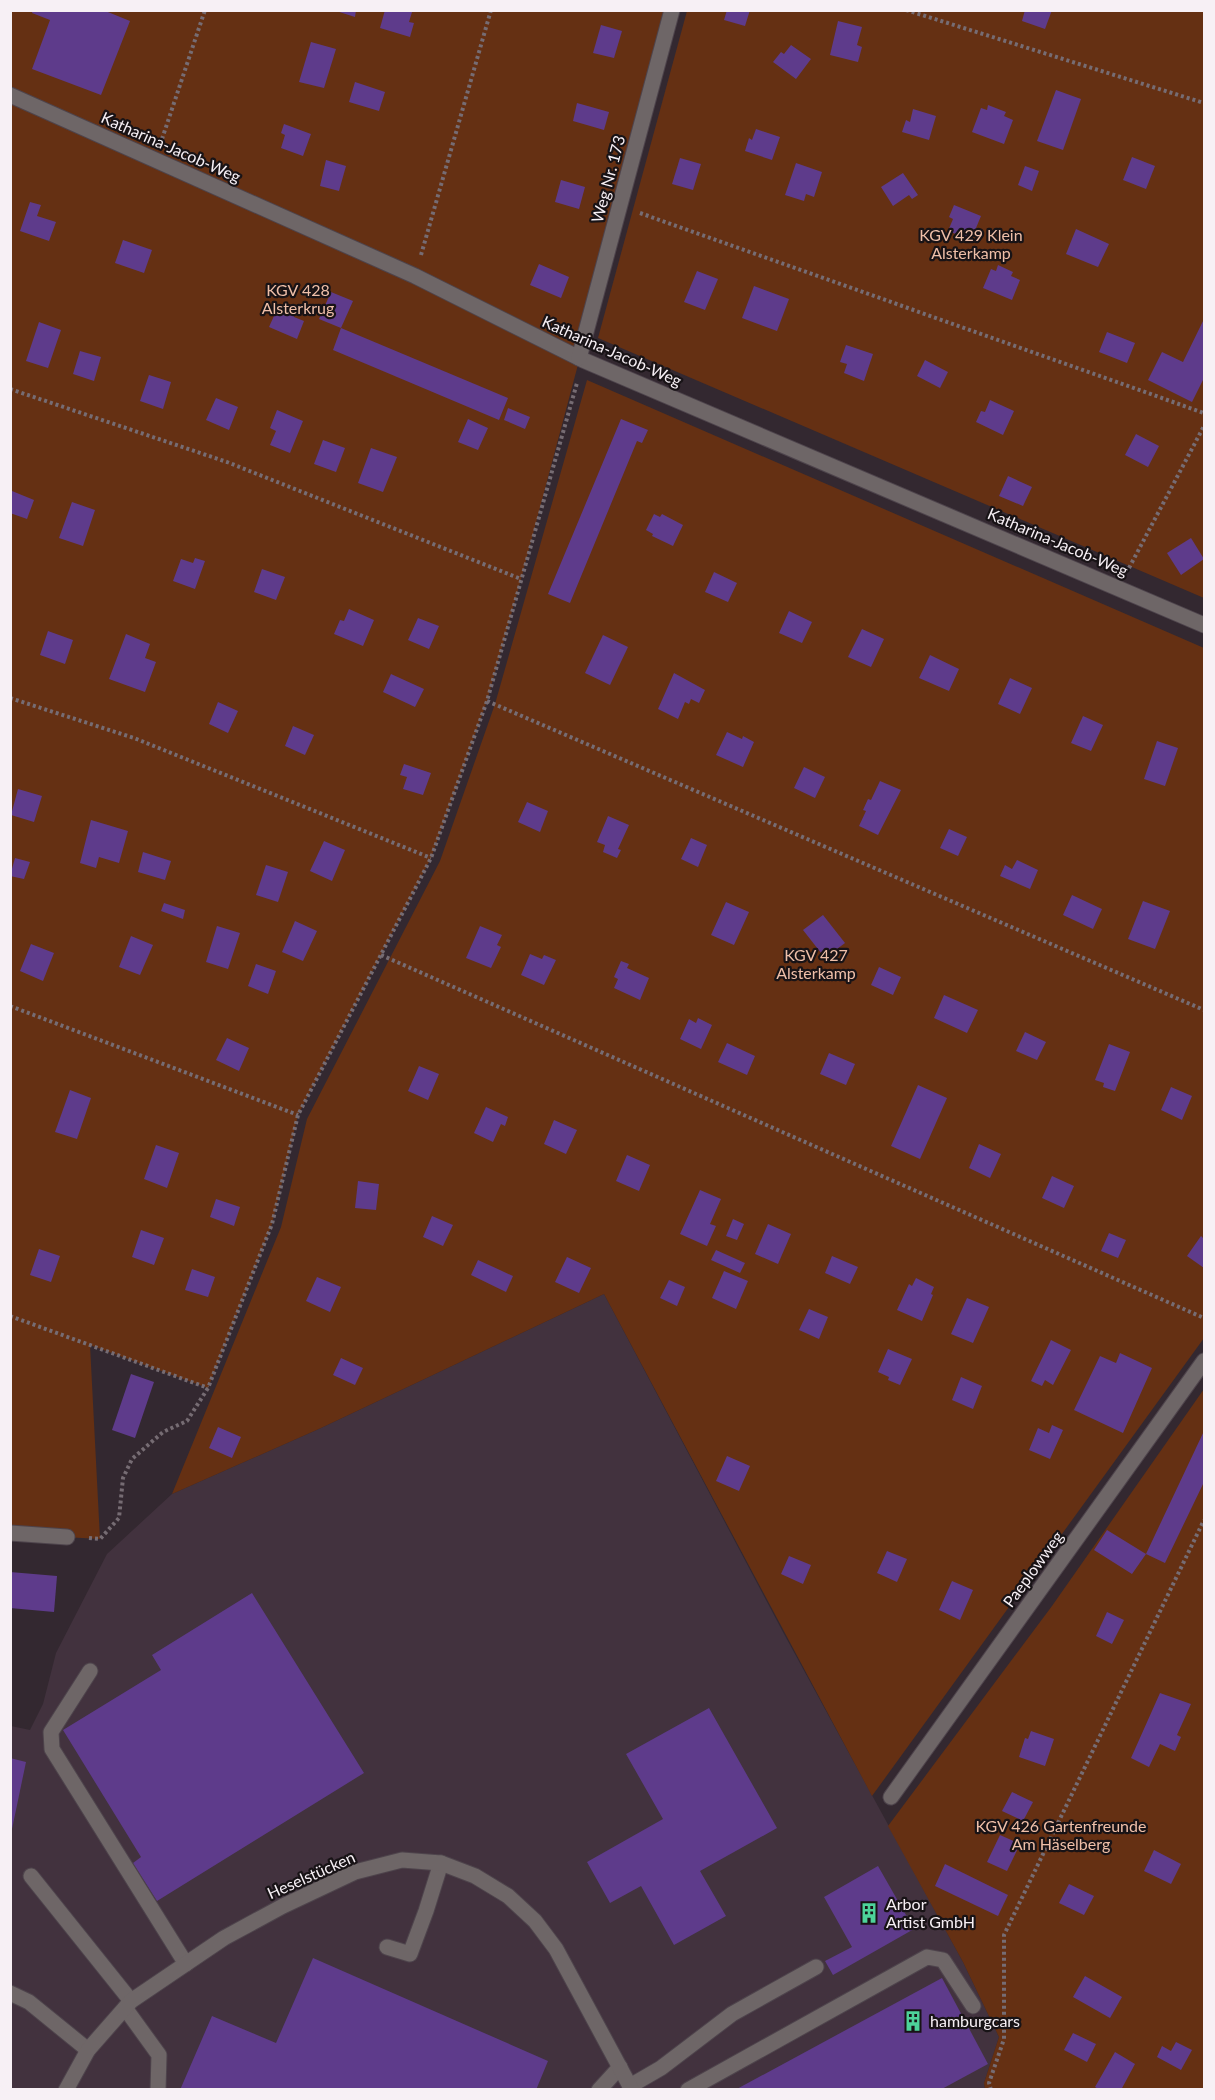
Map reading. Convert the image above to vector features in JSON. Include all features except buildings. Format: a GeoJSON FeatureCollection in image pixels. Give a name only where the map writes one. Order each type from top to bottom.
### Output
{"type":"FeatureCollection","features":[{"type":"Feature","properties":{"kind":"street","name":"Weg Nr. 173"},"geometry":{"type":"LineString","coordinates":[[581,359],[672,10]]}},
{"type":"Feature","properties":{"kind":"street","name":"Katharina-Jacob-Weg"},"geometry":{"type":"LineString","coordinates":[[10,95],[415,276],[581,359],[1204,625]]}},
{"type":"Feature","properties":{"kind":"street","name":"Paeplowweg"},"geometry":{"type":"LineString","coordinates":[[891,1797],[1204,1361]]}},
{"type":"Feature","properties":{"kind":"street"},"geometry":{"type":"LineString","coordinates":[[10,1533],[67,1537]]}},
{"type":"Feature","properties":{"kind":"street"},"geometry":{"type":"LineString","coordinates":[[90,1671],[51,1732],[51,1749],[186,1964]]}},
{"type":"Feature","properties":{"kind":"street","name":"Heselstücken"},"geometry":{"type":"LineString","coordinates":[[66,2090],[88,2050],[128,2005],[186,1964],[224,1938],[283,1906],[355,1872],[402,1860],[441,1863],[476,1875],[508,1896],[535,1921],[556,1949],[631,2088]]}},
{"type":"Feature","properties":{"kind":"street"},"geometry":{"type":"LineString","coordinates":[[387,1947],[410,1954],[441,1863]]}},
{"type":"Feature","properties":{"kind":"street"},"geometry":{"type":"LineString","coordinates":[[32,1876],[128,2005],[159,2055],[158,2090]]}},
{"type":"Feature","properties":{"kind":"street"},"geometry":{"type":"LineString","coordinates":[[688,2090],[927,1957],[944,1960],[974,2006]]}},
{"type":"Feature","properties":{"kind":"street"},"geometry":{"type":"LineString","coordinates":[[631,2088],[732,2014],[816,1967]]}},
{"type":"Feature","properties":{"kind":"street"},"geometry":{"type":"LineString","coordinates":[[10,1994],[29,2002],[88,2050]]}},
{"type":"Feature","properties":{"kind":"street"},"geometry":{"type":"LineString","coordinates":[[599,2090],[620,2067]]}},
{"type":"Feature","properties":{"kind":"path"},"geometry":{"type":"LineString","coordinates":[[155,160],[205,10]]}},
{"type":"Feature","properties":{"kind":"path"},"geometry":{"type":"LineString","coordinates":[[415,276],[491,10]]}},
{"type":"Feature","properties":{"kind":"path"},"geometry":{"type":"LineString","coordinates":[[906,10],[1204,103]]}},
{"type":"Feature","properties":{"kind":"path"},"geometry":{"type":"LineString","coordinates":[[620,206],[1204,413]]}},
{"type":"Feature","properties":{"kind":"path"},"geometry":{"type":"LineString","coordinates":[[67,1537],[100,1539],[109,1531],[119,1518],[123,1478],[132,1459],[163,1432],[187,1421],[208,1388],[272,1224],[298,1115],[431,858],[487,702],[581,359]]}},
{"type":"Feature","properties":{"kind":"path"},"geometry":{"type":"LineString","coordinates":[[10,388],[227,462],[521,579]]}},
{"type":"Feature","properties":{"kind":"path"},"geometry":{"type":"LineString","coordinates":[[1119,588],[1204,426]]}},
{"type":"Feature","properties":{"kind":"path"},"geometry":{"type":"LineString","coordinates":[[10,698],[134,738],[431,858]]}},
{"type":"Feature","properties":{"kind":"path"},"geometry":{"type":"LineString","coordinates":[[487,702],[1204,1010]]}},
{"type":"Feature","properties":{"kind":"path"},"geometry":{"type":"LineString","coordinates":[[381,956],[1204,1318]]}},
{"type":"Feature","properties":{"kind":"path"},"geometry":{"type":"LineString","coordinates":[[10,1006],[298,1115]]}},
{"type":"Feature","properties":{"kind":"path"},"geometry":{"type":"LineString","coordinates":[[10,1316],[208,1388]]}},
{"type":"Feature","properties":{"kind":"path"},"geometry":{"type":"LineString","coordinates":[[991,2090],[989,2083],[1004,2039],[1004,1935],[1204,1520]]}},
{"type":"Feature","properties":{"kind":"shaded area"},"geometry":{"type":"Polygon","coordinates":[[[604,1294],[784,1634],[963,1962],[999,2037],[984,2083],[985,2089],[11,2090],[11,1726],[30,1730],[43,1704],[56,1653],[107,1554],[172,1494],[321,1428],[604,1294]]]}},
{"type":"Feature","properties":{"kind":"green space","name":"KGV 428 Alsterkrug"},"geometry":{"type":"Polygon","coordinates":[[[10,11],[672,11],[487,701],[431,858],[298,1115],[272,1224],[208,1388],[90,1345],[100,1539],[11,1534],[10,11]]]}},
{"type":"Feature","properties":{"kind":"green space","name":"KGV 429 Klein Alsterkamp"},"geometry":{"type":"Polygon","coordinates":[[[687,11],[1204,11],[1204,598],[598,338],[687,11]]]}},
{"type":"Feature","properties":{"kind":"green space","name":"KGV 427 Alsterkamp"},"geometry":{"type":"Polygon","coordinates":[[[587,380],[1204,648],[1204,1338],[872,1796],[604,1294],[321,1428],[172,1494],[281,1227],[307,1119],[440,861],[495,704],[587,380]]]}},
{"type":"Feature","properties":{"kind":"green space","name":"KGV 426 Gartenfreunde Am Häselberg"},"geometry":{"type":"Polygon","coordinates":[[[1204,1389],[1204,2089],[985,2089],[984,2083],[999,2037],[963,1962],[888,1826],[1052,1606],[1204,1389]]]}},
{"type":"Feature","properties":{"kind":"place","name":"Arbor Artist GmbH"},"geometry":{"type":"Point","coordinates":[869,1913]}},
{"type":"Feature","properties":{"kind":"place","name":"hamburgcars"},"geometry":{"type":"Point","coordinates":[913,2021]}}]}
